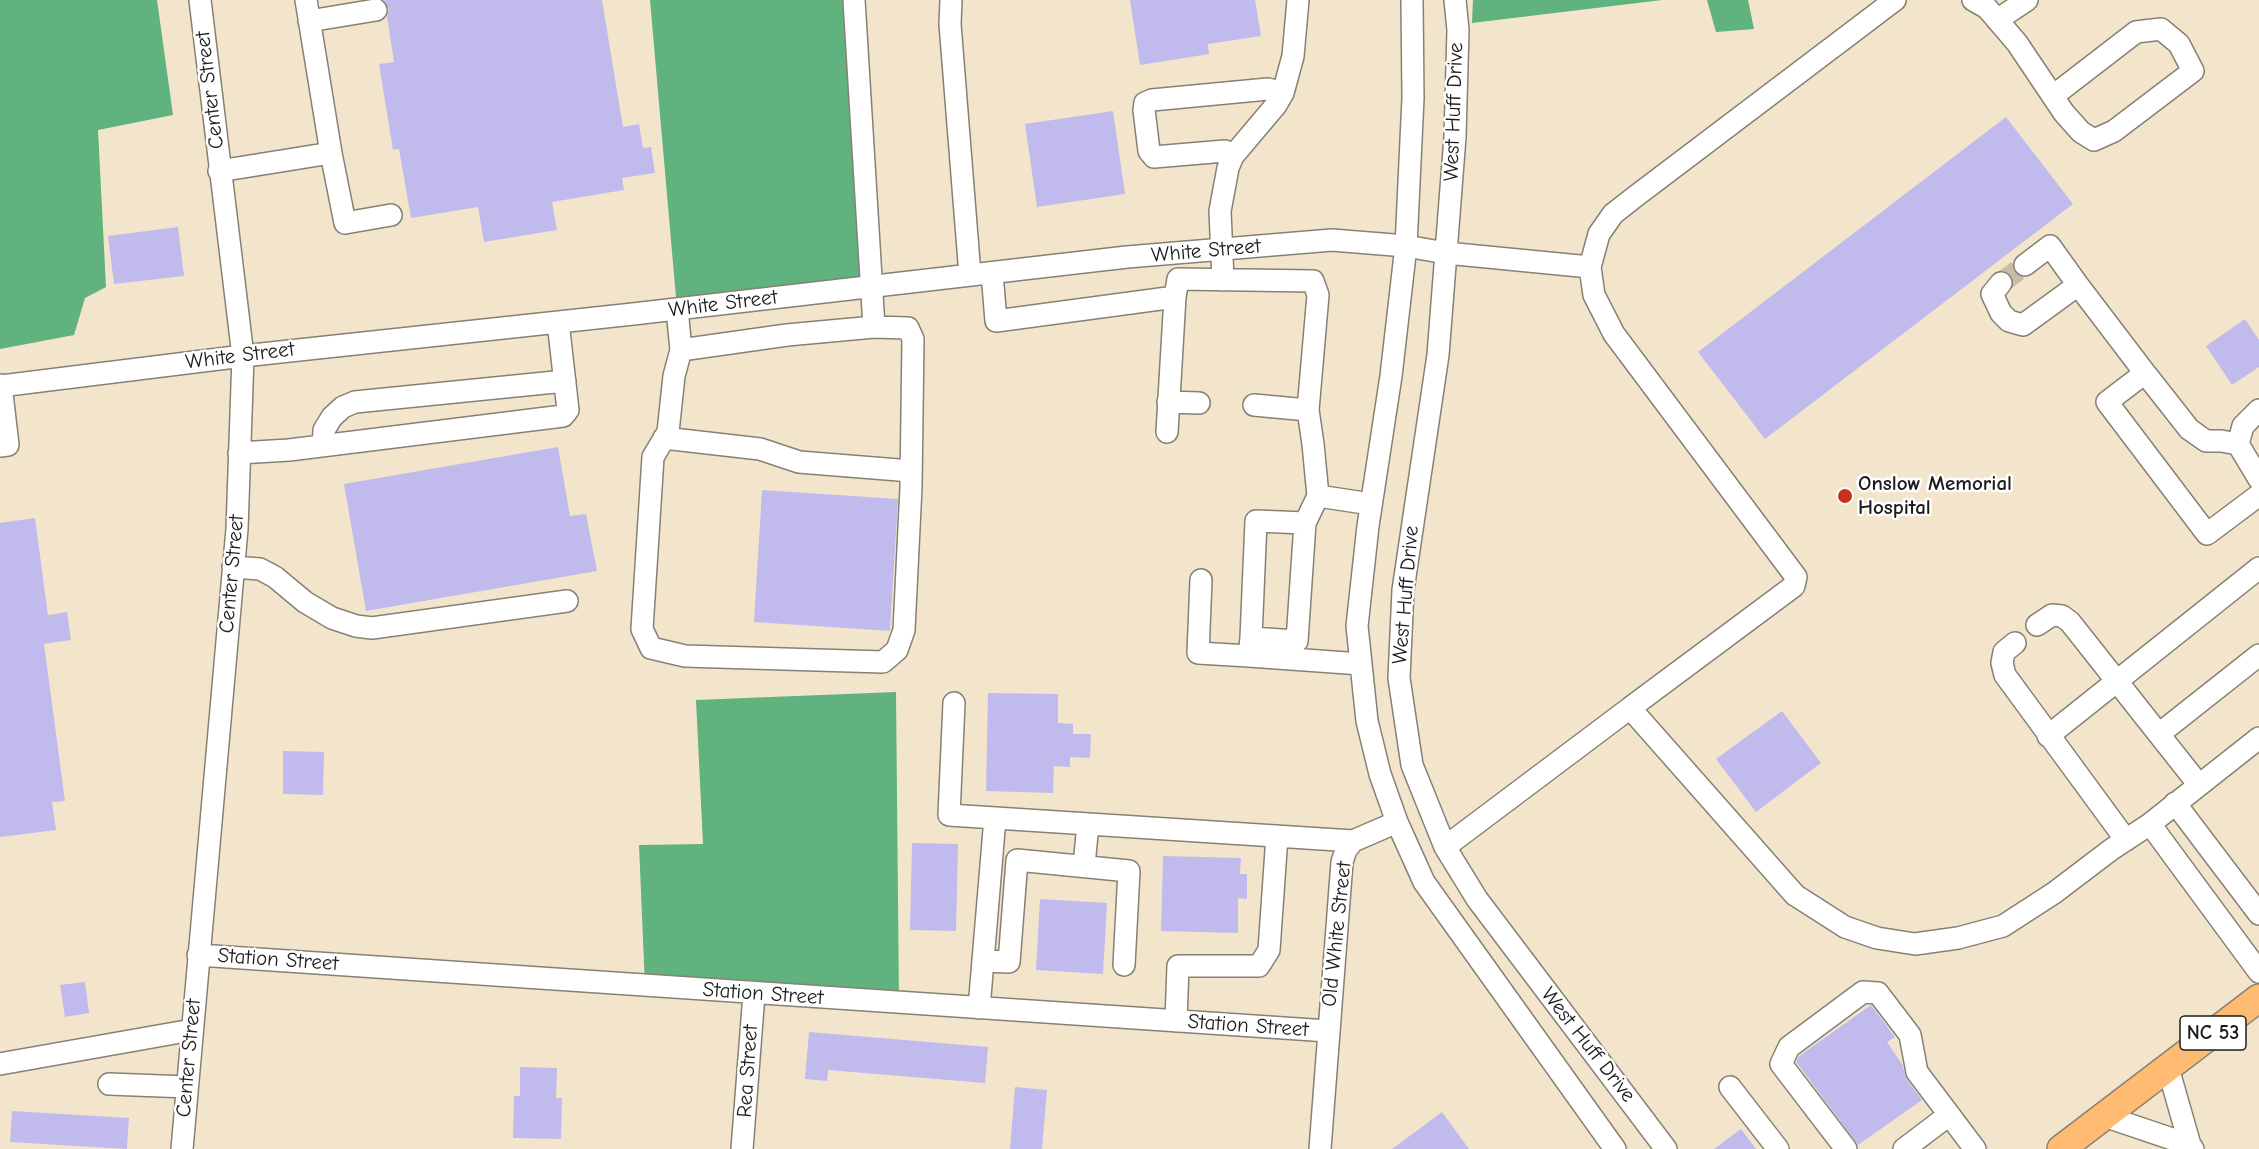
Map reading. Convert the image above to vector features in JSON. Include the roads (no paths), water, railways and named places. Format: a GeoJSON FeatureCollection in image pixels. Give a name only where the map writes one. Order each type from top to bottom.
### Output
{"type":"FeatureCollection","features":[{"type":"Feature","properties":{"kind":"main road","name":"NC 53"},"geometry":{"type":"LineString","coordinates":[[2061,1149],[2259,998]]}},
{"type":"Feature","properties":{"kind":"street","name":"Center Street"},"geometry":{"type":"LineString","coordinates":[[182,1149],[233,567],[243,356],[200,0]]}},
{"type":"Feature","properties":{"kind":"street"},"geometry":{"type":"LineString","coordinates":[[306,0],[345,223],[391,215]]}},
{"type":"Feature","properties":{"kind":"street"},"geometry":{"type":"LineString","coordinates":[[854,0],[874,327]]}},
{"type":"Feature","properties":{"kind":"street"},"geometry":{"type":"LineString","coordinates":[[951,0],[950,24],[970,275]]}},
{"type":"Feature","properties":{"kind":"street"},"geometry":{"type":"LineString","coordinates":[[1223,280],[1220,211],[1228,168],[1233,156],[1276,105],[1283,93],[1293,56],[1298,0]]}},
{"type":"Feature","properties":{"kind":"street","name":"West Huff Drive"},"geometry":{"type":"LineString","coordinates":[[1412,0],[1413,98],[1406,246],[1391,376],[1371,504],[1358,626],[1367,721],[1380,774],[1397,822],[1424,882],[1615,1149]]}},
{"type":"Feature","properties":{"kind":"street","name":"West Huff Drive"},"geometry":{"type":"LineString","coordinates":[[1455,0],[1458,30],[1455,137],[1438,355],[1403,590],[1399,678],[1412,765],[1446,847],[1477,899],[1666,1149]]}},
{"type":"Feature","properties":{"kind":"street"},"geometry":{"type":"LineString","coordinates":[[1446,847],[1794,586],[1796,577],[1614,334],[1594,295],[1590,267],[1599,234],[1613,214],[1895,0]]}},
{"type":"Feature","properties":{"kind":"street"},"geometry":{"type":"LineString","coordinates":[[1973,0],[1987,8],[2017,43],[2054,96],[2081,132],[2094,140],[2114,131],[2193,71],[2179,44],[2161,29],[2136,32],[2054,96]]}},
{"type":"Feature","properties":{"kind":"street"},"geometry":{"type":"LineString","coordinates":[[1997,20],[2027,0]]}},
{"type":"Feature","properties":{"kind":"street"},"geometry":{"type":"LineString","coordinates":[[309,21],[376,10]]}},
{"type":"Feature","properties":{"kind":"street"},"geometry":{"type":"LineString","coordinates":[[1233,156],[1225,151],[1154,157],[1149,151],[1144,110],[1146,103],[1152,99],[1268,89],[1283,93]]}},
{"type":"Feature","properties":{"kind":"street"},"geometry":{"type":"LineString","coordinates":[[219,171],[331,153]]}},
{"type":"Feature","properties":{"kind":"street","name":"White Street"},"geometry":{"type":"LineString","coordinates":[[1,385],[1127,257],[1332,240],[1590,267]]}},
{"type":"Feature","properties":{"kind":"street"},"geometry":{"type":"LineString","coordinates":[[2025,265],[2050,246],[2189,429],[2206,441],[2238,444]]}},
{"type":"Feature","properties":{"kind":"street"},"geometry":{"type":"LineString","coordinates":[[992,273],[996,321],[1175,297]]}},
{"type":"Feature","properties":{"kind":"street"},"geometry":{"type":"LineString","coordinates":[[1167,432],[1178,279],[1313,281],[1318,295],[1308,410],[1314,444],[1318,496],[1305,523],[1297,641],[1198,653],[1201,580]]}},
{"type":"Feature","properties":{"kind":"street"},"geometry":{"type":"LineString","coordinates":[[2001,284],[1992,294],[2001,313],[2009,321],[2023,325],[2078,285]]}},
{"type":"Feature","properties":{"kind":"street"},"geometry":{"type":"LineString","coordinates":[[677,309],[681,350],[674,376],[668,432],[653,457],[642,629],[651,648],[685,656],[883,662],[897,650],[904,630],[911,471],[913,339],[908,328],[874,327],[787,335],[681,350]]}},
{"type":"Feature","properties":{"kind":"street"},"geometry":{"type":"LineString","coordinates":[[239,453],[323,446],[563,416],[568,410],[558,322]]}},
{"type":"Feature","properties":{"kind":"street"},"geometry":{"type":"LineString","coordinates":[[2145,373],[2107,402],[2207,534],[2259,495]]}},
{"type":"Feature","properties":{"kind":"street"},"geometry":{"type":"LineString","coordinates":[[323,446],[324,430],[332,417],[343,407],[355,402],[565,381]]}},
{"type":"Feature","properties":{"kind":"street"},"geometry":{"type":"LineString","coordinates":[[0,446],[8,445],[1,385]]}},
{"type":"Feature","properties":{"kind":"street"},"geometry":{"type":"LineString","coordinates":[[1168,402],[1199,403]]}},
{"type":"Feature","properties":{"kind":"street"},"geometry":{"type":"LineString","coordinates":[[1254,405],[1308,410]]}},
{"type":"Feature","properties":{"kind":"street"},"geometry":{"type":"LineString","coordinates":[[2259,410],[2243,426],[2238,444],[2259,480]]}},
{"type":"Feature","properties":{"kind":"street"},"geometry":{"type":"LineString","coordinates":[[664,438],[760,449],[799,462],[911,471]]}},
{"type":"Feature","properties":{"kind":"street"},"geometry":{"type":"LineString","coordinates":[[1318,496],[1371,504]]}},
{"type":"Feature","properties":{"kind":"street"},"geometry":{"type":"LineString","coordinates":[[1250,647],[1256,521],[1305,523]]}},
{"type":"Feature","properties":{"kind":"street"},"geometry":{"type":"LineString","coordinates":[[233,567],[260,569],[275,577],[305,602],[332,618],[356,626],[372,628],[567,601]]}},
{"type":"Feature","properties":{"kind":"street"},"geometry":{"type":"LineString","coordinates":[[2048,736],[2259,568]]}},
{"type":"Feature","properties":{"kind":"street"},"geometry":{"type":"LineString","coordinates":[[2037,625],[2052,615],[2062,616],[2070,622],[2199,784]]}},
{"type":"Feature","properties":{"kind":"street"},"geometry":{"type":"LineString","coordinates":[[2015,643],[2004,652],[2002,663],[2005,675],[2126,840]]}},
{"type":"Feature","properties":{"kind":"street"},"geometry":{"type":"LineString","coordinates":[[1250,647],[1361,664]]}},
{"type":"Feature","properties":{"kind":"street"},"geometry":{"type":"LineString","coordinates":[[2159,734],[2259,655]]}},
{"type":"Feature","properties":{"kind":"street"},"geometry":{"type":"LineString","coordinates":[[954,703],[949,815],[1353,841]]}},
{"type":"Feature","properties":{"kind":"street"},"geometry":{"type":"LineString","coordinates":[[1630,708],[1795,895],[1845,927],[1877,938],[1915,944],[1958,938],[2003,926],[2054,893],[2150,824],[2259,738]]}},
{"type":"Feature","properties":{"kind":"street"},"geometry":{"type":"LineString","coordinates":[[2175,803],[2259,914]]}},
{"type":"Feature","properties":{"kind":"street"},"geometry":{"type":"LineString","coordinates":[[979,1008],[995,818]]}},
{"type":"Feature","properties":{"kind":"street","name":"Old White Street"},"geometry":{"type":"LineString","coordinates":[[1320,1149],[1342,862],[1353,841],[1397,822]]}},
{"type":"Feature","properties":{"kind":"street"},"geometry":{"type":"LineString","coordinates":[[1084,865],[1088,824]]}},
{"type":"Feature","properties":{"kind":"street"},"geometry":{"type":"LineString","coordinates":[[2150,824],[2259,972]]}},
{"type":"Feature","properties":{"kind":"street"},"geometry":{"type":"LineString","coordinates":[[1176,1021],[1178,966],[1258,966],[1269,950],[1277,836]]}},
{"type":"Feature","properties":{"kind":"street"},"geometry":{"type":"LineString","coordinates":[[993,858],[1129,871],[1124,965]]}},
{"type":"Feature","properties":{"kind":"street"},"geometry":{"type":"LineString","coordinates":[[983,961],[1010,962],[1017,860]]}},
{"type":"Feature","properties":{"kind":"street","name":"Station Street"},"geometry":{"type":"LineString","coordinates":[[198,955],[1328,1031]]}},
{"type":"Feature","properties":{"kind":"street"},"geometry":{"type":"LineString","coordinates":[[1846,1149],[1781,1064],[1789,1047],[1863,992],[1878,993],[1910,1035],[1917,1072],[1975,1149]]}},
{"type":"Feature","properties":{"kind":"street","name":"Rea Street"},"geometry":{"type":"LineString","coordinates":[[742,1149],[754,994]]}},
{"type":"Feature","properties":{"kind":"street"},"geometry":{"type":"LineString","coordinates":[[0,1064],[192,1030]]}},
{"type":"Feature","properties":{"kind":"street"},"geometry":{"type":"LineString","coordinates":[[2168,1068],[2191,1147]]}},
{"type":"Feature","properties":{"kind":"street"},"geometry":{"type":"LineString","coordinates":[[109,1084],[187,1087]]}},
{"type":"Feature","properties":{"kind":"street"},"geometry":{"type":"LineString","coordinates":[[1730,1087],[1778,1149]]}},
{"type":"Feature","properties":{"kind":"street"},"geometry":{"type":"LineString","coordinates":[[1904,1149],[1949,1115]]}},
{"type":"Feature","properties":{"kind":"street"},"geometry":{"type":"LineString","coordinates":[[2104,1116],[2191,1147]]}},
{"type":"Feature","properties":{"kind":"tunnel"},"geometry":{"type":"LineString","coordinates":[[2001,283],[2025,265]]}},
{"type":"Feature","properties":{"kind":"place","name":"Onslow Memorial Hospital"},"geometry":{"type":"Point","coordinates":[1845,496]}}]}
